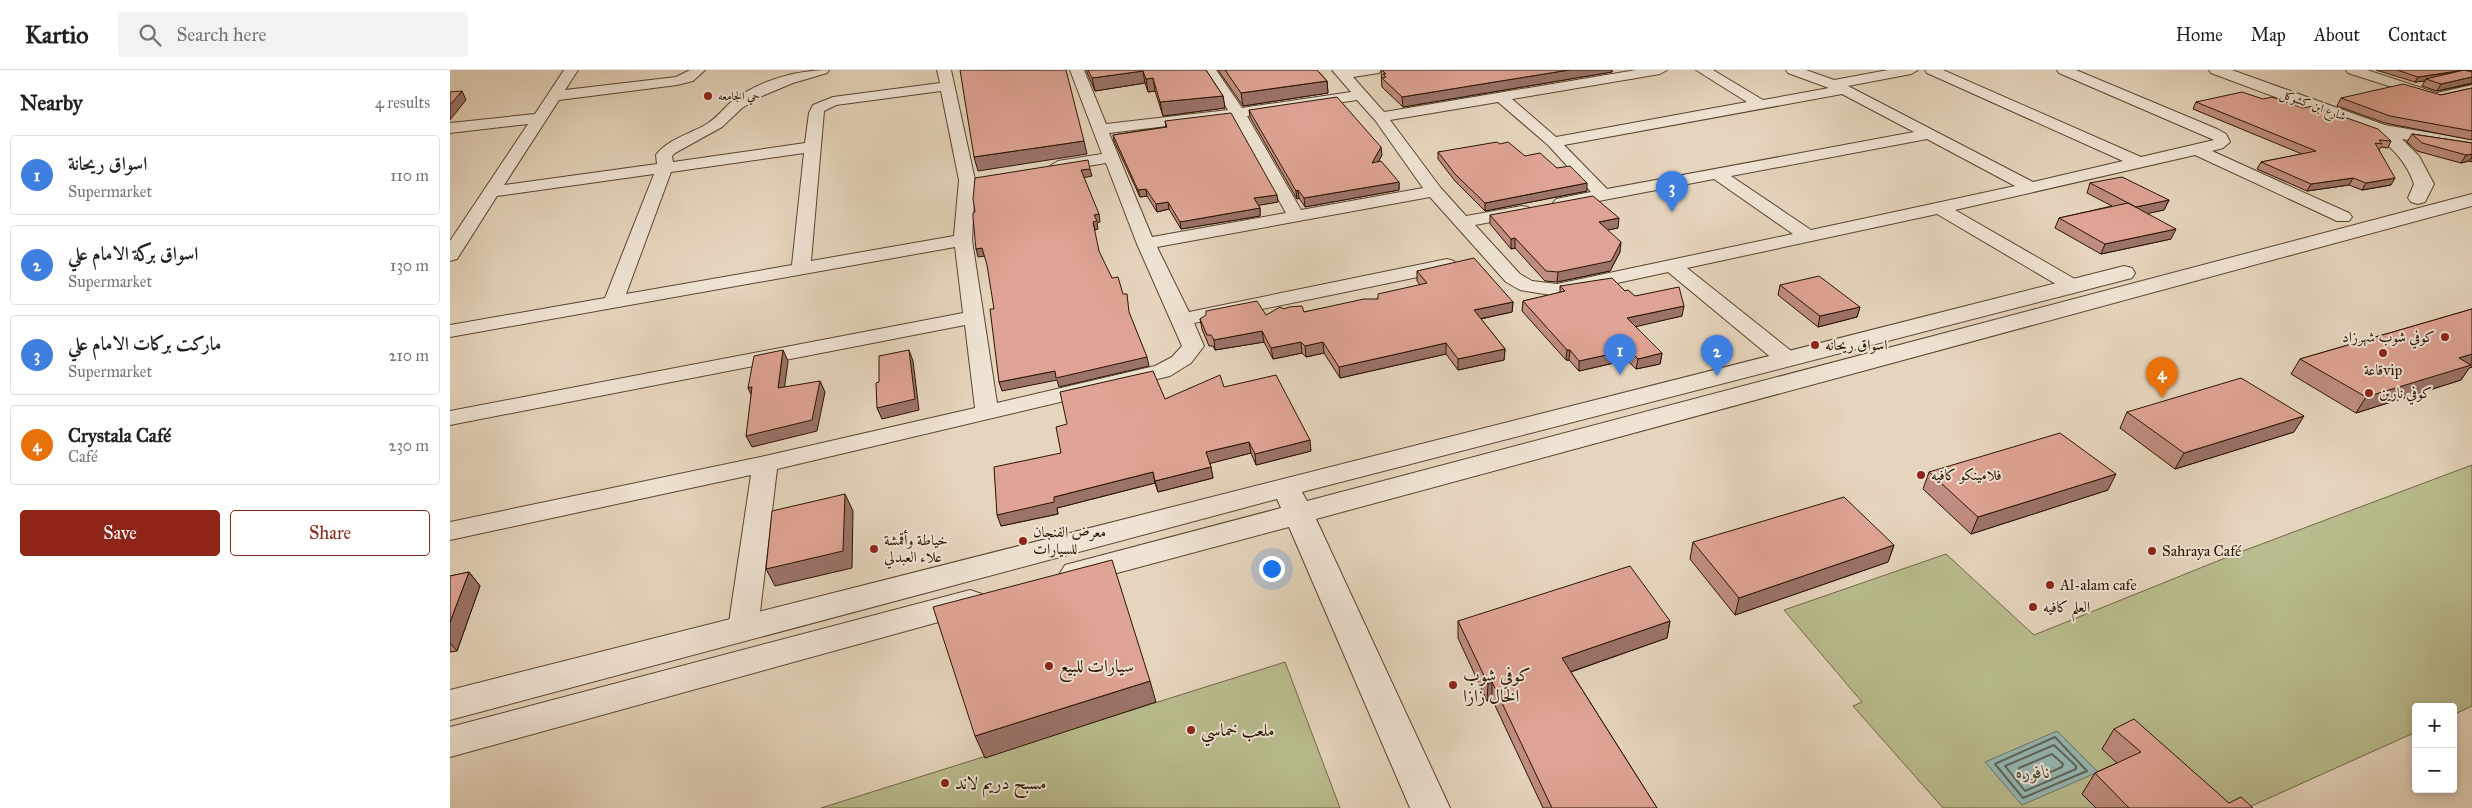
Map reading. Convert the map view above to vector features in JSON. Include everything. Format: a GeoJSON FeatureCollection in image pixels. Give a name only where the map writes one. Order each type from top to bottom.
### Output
{"type":"FeatureCollection","features":[{"type":"Feature","properties":{"kind":"street"},"geometry":{"type":"LineString","coordinates":[[450,255],[571,70]]}},
{"type":"Feature","properties":{"kind":"street"},"geometry":{"type":"LineString","coordinates":[[554,96],[677,81],[688,78],[698,70]]}},
{"type":"Feature","properties":{"kind":"street"},"geometry":{"type":"LineString","coordinates":[[613,302],[665,167],[664,155],[671,148],[720,122],[730,110],[745,99],[786,78],[822,70]]}},
{"type":"Feature","properties":{"kind":"street"},"geometry":{"type":"LineString","coordinates":[[450,531],[765,464],[988,413],[1162,372],[1179,364],[1188,355],[1193,346],[1146,244],[1078,70]]}},
{"type":"Feature","properties":{"kind":"street"},"geometry":{"type":"LineString","coordinates":[[1208,70],[1238,113],[1296,216]]}},
{"type":"Feature","properties":{"kind":"street"},"geometry":{"type":"LineString","coordinates":[[1341,72],[1374,70]]}},
{"type":"Feature","properties":{"kind":"street"},"geometry":{"type":"LineString","coordinates":[[1569,70],[1590,82]]}},
{"type":"Feature","properties":{"kind":"street"},"geometry":{"type":"LineString","coordinates":[[1380,117],[1660,70]]}},
{"type":"Feature","properties":{"kind":"street"},"geometry":{"type":"LineString","coordinates":[[1703,70],[1760,104]]}},
{"type":"Feature","properties":{"kind":"street"},"geometry":{"type":"LineString","coordinates":[[1793,70],[1840,87],[2030,188]]}},
{"type":"Feature","properties":{"kind":"street"},"geometry":{"type":"LineString","coordinates":[[1553,142],[1760,104],[1910,70]]}},
{"type":"Feature","properties":{"kind":"street"},"geometry":{"type":"LineString","coordinates":[[1932,70],[2140,163]]}},
{"type":"Feature","properties":{"kind":"street"},"geometry":{"type":"LineString","coordinates":[[1341,72],[1380,117],[1434,191],[1492,256],[1519,282],[1546,290],[1567,289],[1940,208],[2197,150],[2217,145],[2222,140],[2212,132],[2064,70]]}},
{"type":"Feature","properties":{"kind":"street","name":"شارع ابن كشوكل"},"geometry":{"type":"LineString","coordinates":[[2217,70],[2381,130]]}},
{"type":"Feature","properties":{"kind":"street"},"geometry":{"type":"LineString","coordinates":[[2353,70],[2436,97],[2472,89]]}},
{"type":"Feature","properties":{"kind":"street"},"geometry":{"type":"LineString","coordinates":[[801,268],[818,108],[833,101],[945,78],[967,180],[963,240],[988,413]]}},
{"type":"Feature","properties":{"kind":"street"},"geometry":{"type":"LineString","coordinates":[[1101,129],[1238,113],[1360,95]]}},
{"type":"Feature","properties":{"kind":"street"},"geometry":{"type":"LineString","coordinates":[[1502,98],[1553,142],[1603,195]]}},
{"type":"Feature","properties":{"kind":"street"},"geometry":{"type":"LineString","coordinates":[[450,128],[540,118]]}},
{"type":"Feature","properties":{"kind":"street"},"geometry":{"type":"LineString","coordinates":[[2381,130],[2472,146]]}},
{"type":"Feature","properties":{"kind":"street"},"geometry":{"type":"LineString","coordinates":[[2381,130],[2402,147],[2422,175],[2424,184],[2418,198]]}},
{"type":"Feature","properties":{"kind":"street"},"geometry":{"type":"LineString","coordinates":[[1462,222],[1930,134]]}},
{"type":"Feature","properties":{"kind":"street"},"geometry":{"type":"LineString","coordinates":[[490,192],[814,147]]}},
{"type":"Feature","properties":{"kind":"street"},"geometry":{"type":"LineString","coordinates":[[2197,150],[2343,217]]}},
{"type":"Feature","properties":{"kind":"street"},"geometry":{"type":"LineString","coordinates":[[1044,168],[1112,157]]}},
{"type":"Feature","properties":{"kind":"street"},"geometry":{"type":"LineString","coordinates":[[1715,173],[1808,236]]}},
{"type":"Feature","properties":{"kind":"street"},"geometry":{"type":"LineString","coordinates":[[967,180],[986,177]]}},
{"type":"Feature","properties":{"kind":"street"},"geometry":{"type":"LineString","coordinates":[[1047,581],[1292,500],[1788,359],[2472,184]]}},
{"type":"Feature","properties":{"kind":"street"},"geometry":{"type":"LineString","coordinates":[[1146,244],[1434,191]]}},
{"type":"Feature","properties":{"kind":"street"},"geometry":{"type":"LineString","coordinates":[[450,705],[743,629],[1292,500],[2215,268],[2472,200]]}},
{"type":"Feature","properties":{"kind":"street"},"geometry":{"type":"LineString","coordinates":[[1940,208],[2073,286]]}},
{"type":"Feature","properties":{"kind":"street"},"geometry":{"type":"LineString","coordinates":[[450,331],[963,240]]}},
{"type":"Feature","properties":{"kind":"street"},"geometry":{"type":"LineString","coordinates":[[1182,319],[1492,256]]}},
{"type":"Feature","properties":{"kind":"street"},"geometry":{"type":"LineString","coordinates":[[2192,256],[2215,268]]}},
{"type":"Feature","properties":{"kind":"street"},"geometry":{"type":"LineString","coordinates":[[1673,266],[1788,359]]}},
{"type":"Feature","properties":{"kind":"street"},"geometry":{"type":"LineString","coordinates":[[450,418],[975,317]]}},
{"type":"Feature","properties":{"kind":"street"},"geometry":{"type":"LineString","coordinates":[[743,629],[765,464]]}},
{"type":"Feature","properties":{"kind":"street"},"geometry":{"type":"LineString","coordinates":[[1292,500],[1430,808]]}},
{"type":"Feature","properties":{"kind":"street"},"geometry":{"type":"LineString","coordinates":[[450,742],[999,594]]}},
{"type":"Feature","properties":{"kind":"green space"},"geometry":{"type":"Polygon","coordinates":[[[2472,465],[2472,706],[2457,713],[2457,703],[2412,703],[2412,734],[2247,808],[1943,808],[1853,706],[1862,702],[1784,610],[1946,554],[2034,635],[2235,554],[2472,465]]]}},
{"type":"Feature","properties":{"kind":"green space","name":"ملعب خماسي"},"geometry":{"type":"Polygon","coordinates":[[[1285,662],[1340,808],[821,808],[1285,662]]]}},
{"type":"Feature","properties":{"kind":"water","name":"نافوره"},"geometry":{"type":"Polygon","coordinates":[[[2057,731],[2098,772],[2022,805],[1985,762],[2057,731]]]}},
{"type":"Feature","properties":{"kind":"building"},"geometry":{"type":"Polygon","coordinates":[[[960,70],[1066,70],[1084,141],[974,157],[960,70]]]}},
{"type":"Feature","properties":{"kind":"building"},"geometry":{"type":"Polygon","coordinates":[[[1088,70],[1206,70],[1223,96],[1160,102],[1153,78],[1146,79],[1143,71],[1092,78],[1088,70]]]}},
{"type":"Feature","properties":{"kind":"building"},"geometry":{"type":"Polygon","coordinates":[[[1225,70],[1317,70],[1327,81],[1241,93],[1225,70]]]}},
{"type":"Feature","properties":{"kind":"building"},"geometry":{"type":"Polygon","coordinates":[[[1382,70],[1569,70],[1402,97],[1382,78],[1386,77],[1383,74],[1386,74],[1382,70]]]}},
{"type":"Feature","properties":{"kind":"building"},"geometry":{"type":"Polygon","coordinates":[[[2397,70],[2464,70],[2418,77],[2397,70]]]}},
{"type":"Feature","properties":{"kind":"building"},"geometry":{"type":"Polygon","coordinates":[[[2464,70],[2472,72],[2472,77],[2441,84],[2426,79],[2464,70]]]}},
{"type":"Feature","properties":{"kind":"building"},"geometry":{"type":"Polygon","coordinates":[[[2403,84],[2441,95],[2472,88],[2472,131],[2390,116],[2341,98],[2403,84]]]}},
{"type":"Feature","properties":{"kind":"building"},"geometry":{"type":"Polygon","coordinates":[[[462,91],[450,105],[450,92],[462,91]]]}},
{"type":"Feature","properties":{"kind":"building"},"geometry":{"type":"Polygon","coordinates":[[[2242,92],[2263,99],[2272,97],[2303,108],[2313,106],[2378,129],[2391,141],[2379,140],[2382,144],[2375,143],[2395,178],[2366,183],[2353,178],[2311,184],[2261,162],[2316,151],[2196,102],[2242,92]]]}},
{"type":"Feature","properties":{"kind":"building"},"geometry":{"type":"Polygon","coordinates":[[[1337,97],[1381,147],[1372,163],[1381,161],[1399,182],[1304,198],[1298,190],[1296,191],[1249,110],[1337,97]]]}},
{"type":"Feature","properties":{"kind":"building"},"geometry":{"type":"Polygon","coordinates":[[[1231,113],[1277,195],[1254,198],[1260,208],[1180,222],[1168,202],[1156,204],[1146,189],[1138,190],[1113,135],[1167,127],[1165,121],[1231,113]]]}},
{"type":"Feature","properties":{"kind":"building"},"geometry":{"type":"Polygon","coordinates":[[[2412,134],[2472,143],[2472,154],[2466,155],[2422,143],[2412,134]]]}},
{"type":"Feature","properties":{"kind":"building"},"geometry":{"type":"Polygon","coordinates":[[[1497,142],[1500,144],[1508,142],[1525,156],[1540,153],[1557,168],[1570,166],[1587,183],[1485,203],[1455,174],[1438,152],[1497,142]]]}},
{"type":"Feature","properties":{"kind":"building"},"geometry":{"type":"Polygon","coordinates":[[[1088,160],[1090,169],[1081,170],[1099,214],[1094,215],[1097,221],[1093,222],[1099,251],[1112,278],[1118,277],[1123,294],[1127,294],[1129,312],[1147,357],[1056,378],[1055,371],[999,382],[990,309],[994,309],[987,265],[982,248],[976,249],[973,218],[973,213],[975,212],[973,199],[975,178],[1088,160]]]}},
{"type":"Feature","properties":{"kind":"building"},"geometry":{"type":"Polygon","coordinates":[[[2122,177],[2169,200],[2136,207],[2090,183],[2122,177]]]}},
{"type":"Feature","properties":{"kind":"building"},"geometry":{"type":"Polygon","coordinates":[[[1593,196],[1619,218],[1599,222],[1621,242],[1611,261],[1558,272],[1546,271],[1515,238],[1511,239],[1490,215],[1593,196]]]}},
{"type":"Feature","properties":{"kind":"building"},"geometry":{"type":"Polygon","coordinates":[[[2128,203],[2176,229],[2105,244],[2059,218],[2128,203]]]}},
{"type":"Feature","properties":{"kind":"building"},"geometry":{"type":"Polygon","coordinates":[[[1474,258],[1513,302],[1474,310],[1505,349],[1458,359],[1446,343],[1339,367],[1323,342],[1305,346],[1301,342],[1271,348],[1262,331],[1214,340],[1211,335],[1207,335],[1200,319],[1206,315],[1206,311],[1257,301],[1266,315],[1280,307],[1284,309],[1302,306],[1304,312],[1364,299],[1378,299],[1378,294],[1427,283],[1417,271],[1474,258]]]}},
{"type":"Feature","properties":{"kind":"building"},"geometry":{"type":"Polygon","coordinates":[[[1819,276],[1860,307],[1820,316],[1780,285],[1819,276]]]}},
{"type":"Feature","properties":{"kind":"building"},"geometry":{"type":"Polygon","coordinates":[[[1612,278],[1625,291],[1628,290],[1635,296],[1679,287],[1684,306],[1627,318],[1662,353],[1638,359],[1629,350],[1579,361],[1523,301],[1565,291],[1560,286],[1612,278]]]}},
{"type":"Feature","properties":{"kind":"building"},"geometry":{"type":"Polygon","coordinates":[[[2472,309],[2472,354],[2459,358],[2471,365],[2366,397],[2300,359],[2472,309]]]}},
{"type":"Feature","properties":{"kind":"building"},"geometry":{"type":"Polygon","coordinates":[[[783,350],[778,388],[820,381],[812,420],[746,436],[752,387],[748,388],[754,356],[783,350]]]}},
{"type":"Feature","properties":{"kind":"building"},"geometry":{"type":"Polygon","coordinates":[[[909,350],[915,399],[877,408],[876,383],[879,382],[879,356],[909,350]]]}},
{"type":"Feature","properties":{"kind":"building"},"geometry":{"type":"Polygon","coordinates":[[[1153,371],[1165,399],[1220,375],[1224,387],[1276,375],[1310,440],[1255,454],[1249,442],[1206,452],[1211,467],[1155,481],[1153,472],[1054,497],[1054,502],[997,515],[994,467],[1061,453],[1056,427],[1067,424],[1060,392],[1153,371]]]}},
{"type":"Feature","properties":{"kind":"building"},"geometry":{"type":"Polygon","coordinates":[[[2241,378],[2304,416],[2184,453],[2127,412],[2241,378]]]}},
{"type":"Feature","properties":{"kind":"building"},"geometry":{"type":"Polygon","coordinates":[[[2060,433],[2116,474],[1978,517],[1929,472],[2060,433]]]}},
{"type":"Feature","properties":{"kind":"building"},"geometry":{"type":"Polygon","coordinates":[[[845,494],[843,551],[766,569],[772,511],[845,494]]]}},
{"type":"Feature","properties":{"kind":"building"},"geometry":{"type":"Polygon","coordinates":[[[1844,497],[1894,545],[1739,598],[1693,542],[1844,497]]]}},
{"type":"Feature","properties":{"kind":"building","name":"سيارات للبيع"},"geometry":{"type":"Polygon","coordinates":[[[1112,560],[1150,681],[975,736],[933,607],[1112,560]]]}},
{"type":"Feature","properties":{"kind":"building"},"geometry":{"type":"Polygon","coordinates":[[[1630,566],[1670,621],[1562,658],[1657,808],[1552,808],[1492,682],[1488,684],[1458,621],[1630,566]]]}},
{"type":"Feature","properties":{"kind":"building"},"geometry":{"type":"Polygon","coordinates":[[[469,572],[450,622],[450,576],[469,572]]]}},
{"type":"Feature","properties":{"kind":"building"},"geometry":{"type":"Polygon","coordinates":[[[2134,719],[2229,803],[2241,797],[2253,808],[2129,808],[2095,773],[2141,752],[2114,729],[2134,719]]]}},
{"type":"Feature","properties":{"kind":"place","name":"حي الجامعه"},"geometry":{"type":"Point","coordinates":[708,96]}},
{"type":"Feature","properties":{"kind":"place","name":"ماركت بركات الامام علي"},"geometry":{"type":"Point","coordinates":[1672,212]}},
{"type":"Feature","properties":{"kind":"place","name":"كوفي شوب شهرزاد"},"geometry":{"type":"Point","coordinates":[2445,337]}},
{"type":"Feature","properties":{"kind":"place","name":"اسواق ريحانه"},"geometry":{"type":"Point","coordinates":[1815,345]}},
{"type":"Feature","properties":{"kind":"place","name":"قاعةvip"},"geometry":{"type":"Point","coordinates":[2383,353]}},
{"type":"Feature","properties":{"kind":"place","name":"اسواق ريحانة"},"geometry":{"type":"Point","coordinates":[1620,375]}},
{"type":"Feature","properties":{"kind":"place","name":"اسواق بركة الامام علي"},"geometry":{"type":"Point","coordinates":[1717,376]}},
{"type":"Feature","properties":{"kind":"place","name":"كوفي نارين"},"geometry":{"type":"Point","coordinates":[2369,393]}},
{"type":"Feature","properties":{"kind":"place","name":"Crystala Café"},"geometry":{"type":"Point","coordinates":[2162,398]}},
{"type":"Feature","properties":{"kind":"place","name":"فلامينكو كافيه"},"geometry":{"type":"Point","coordinates":[1921,475]}},
{"type":"Feature","properties":{"kind":"place","name":"معرض الفنجان للسيارات"},"geometry":{"type":"Point","coordinates":[1023,541]}},
{"type":"Feature","properties":{"kind":"place","name":"خياطة وأقمشة علاء العبدلي"},"geometry":{"type":"Point","coordinates":[874,549]}},
{"type":"Feature","properties":{"kind":"place","name":"Sahraya Café"},"geometry":{"type":"Point","coordinates":[2152,551]}},
{"type":"Feature","properties":{"kind":"place","name":"Al-alam cafe"},"geometry":{"type":"Point","coordinates":[2050,585]}},
{"type":"Feature","properties":{"kind":"place","name":"العلم كافيه"},"geometry":{"type":"Point","coordinates":[2033,607]}},
{"type":"Feature","properties":{"kind":"place","name":"سيارات للبيع"},"geometry":{"type":"Point","coordinates":[1049,666]}},
{"type":"Feature","properties":{"kind":"place","name":"كوفي شوب الخال زازا"},"geometry":{"type":"Point","coordinates":[1453,685]}},
{"type":"Feature","properties":{"kind":"place","name":"ملعب خماسي"},"geometry":{"type":"Point","coordinates":[1191,730]}},
{"type":"Feature","properties":{"kind":"place","name":"مسبح دريم لاند"},"geometry":{"type":"Point","coordinates":[945,783]}}]}
